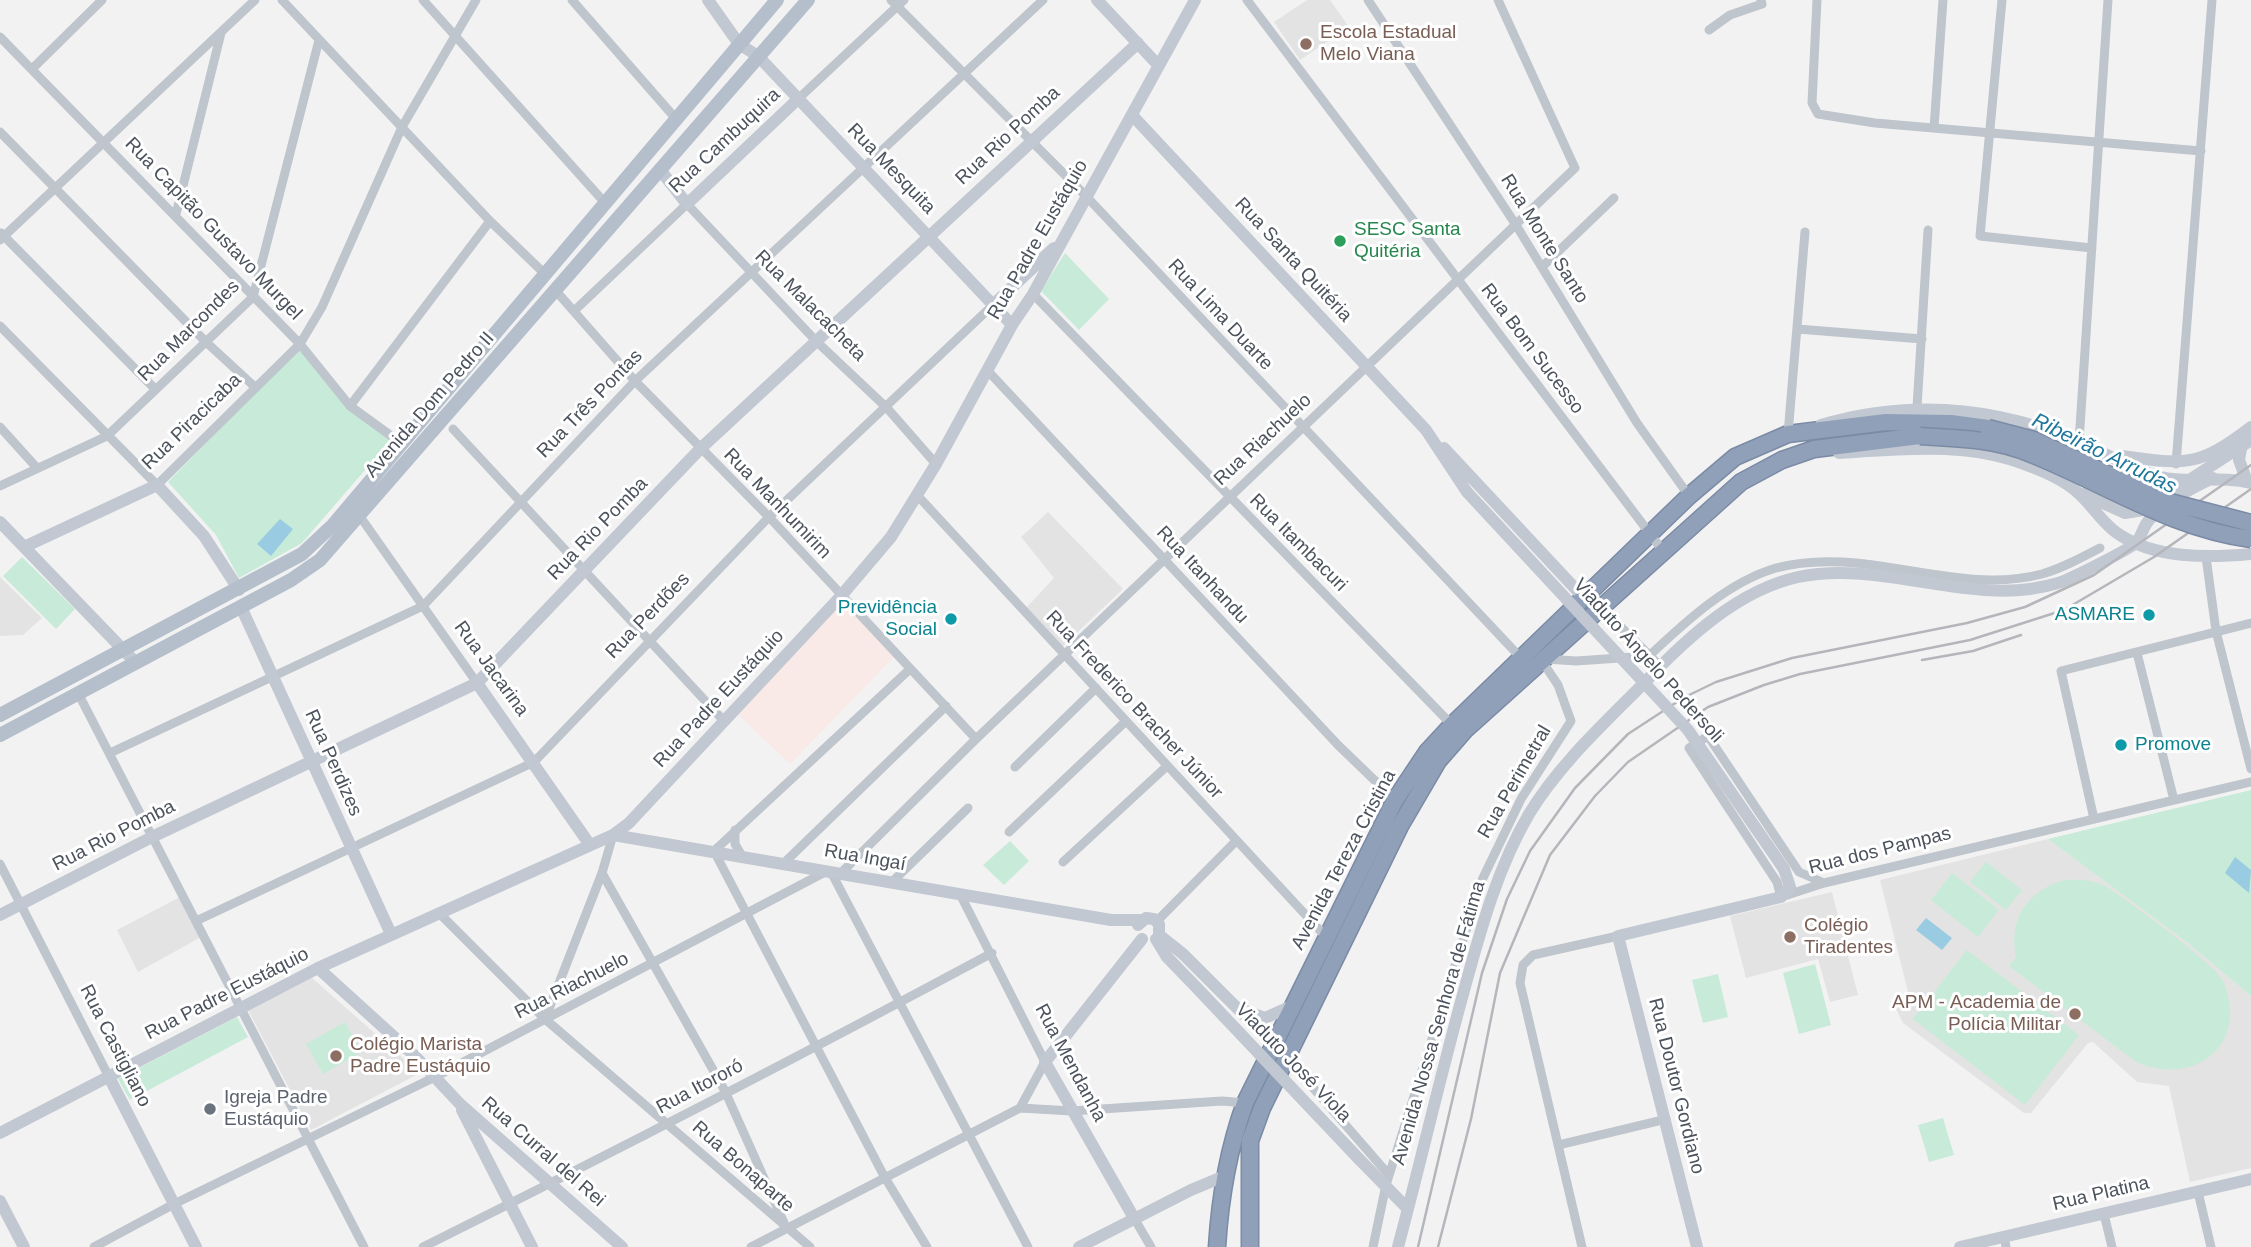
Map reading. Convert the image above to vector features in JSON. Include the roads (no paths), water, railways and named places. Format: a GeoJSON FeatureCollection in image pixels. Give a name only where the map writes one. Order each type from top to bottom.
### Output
{"type":"FeatureCollection","features":[{"type":"Feature","properties":{"kind":"highway","name":"Avenida Tereza Cristina"},"geometry":{"type":"LineString","coordinates":[[1217,1247],[1219,1200],[1227,1175],[1232,1138],[1245,1103],[1395,800],[1427,752],[1452,725],[1689,496],[1735,457],[1763,442],[1788,434],[1886,422],[1951,423],[1988,428],[2034,440],[2166,501],[2251,523]]}},
{"type":"Feature","properties":{"kind":"highway","name":"Avenida Tereza Cristina"},"geometry":{"type":"LineString","coordinates":[[1250,1247],[1250,1141],[1400,826],[1438,761],[1465,730],[1741,482],[1790,457],[1846,443],[1920,436],[1986,441],[2029,453],[2152,510],[2251,539]]}},
{"type":"Feature","properties":{"kind":"main road","name":"Avenida Dom Pedro II"},"geometry":{"type":"LineString","coordinates":[[0,715],[239,590],[302,554],[333,525],[777,0]]}},
{"type":"Feature","properties":{"kind":"main road","name":"Avenida Dom Pedro II"},"geometry":{"type":"LineString","coordinates":[[0,735],[291,580],[320,560],[808,0]]}},
{"type":"Feature","properties":{"kind":"street"},"geometry":{"type":"LineString","coordinates":[[32,69],[102,0]]}},
{"type":"Feature","properties":{"kind":"street"},"geometry":{"type":"LineString","coordinates":[[155,389],[1,236],[255,0]]}},
{"type":"Feature","properties":{"kind":"street"},"geometry":{"type":"LineString","coordinates":[[282,0],[490,221],[546,275]]}},
{"type":"Feature","properties":{"kind":"street"},"geometry":{"type":"LineString","coordinates":[[423,0],[606,204]]}},
{"type":"Feature","properties":{"kind":"street","name":"Rua Piracicaba"},"geometry":{"type":"LineString","coordinates":[[24,547],[157,485],[300,344],[322,307],[402,127],[476,0]]}},
{"type":"Feature","properties":{"kind":"street"},"geometry":{"type":"LineString","coordinates":[[572,0],[677,120]]}},
{"type":"Feature","properties":{"kind":"street"},"geometry":{"type":"LineString","coordinates":[[708,0],[739,44]]}},
{"type":"Feature","properties":{"kind":"street","name":"Rua Três Pontas"},"geometry":{"type":"LineString","coordinates":[[110,753],[423,606],[635,381],[861,167],[967,73],[1043,0]]}},
{"type":"Feature","properties":{"kind":"street"},"geometry":{"type":"LineString","coordinates":[[1097,0],[1158,65]]}},
{"type":"Feature","properties":{"kind":"street","name":"Rua Padre Eustáquio"},"geometry":{"type":"LineString","coordinates":[[0,1133],[318,968],[613,835],[629,823],[841,596],[891,537],[936,464],[1012,325],[1033,294],[1085,195],[1195,0]]}},
{"type":"Feature","properties":{"kind":"street","name":"Rua Bom Sucesso"},"geometry":{"type":"LineString","coordinates":[[1248,0],[1663,551]]}},
{"type":"Feature","properties":{"kind":"street","name":"Rua Monte Santo"},"geometry":{"type":"LineString","coordinates":[[1368,0],[1516,225],[1637,423],[1689,496]]}},
{"type":"Feature","properties":{"kind":"street","name":"Rua Riachuelo"},"geometry":{"type":"LineString","coordinates":[[976,738],[1575,168],[1498,0]]}},
{"type":"Feature","properties":{"kind":"street"},"geometry":{"type":"LineString","coordinates":[[1817,0],[1813,108],[1818,114],[1934,128],[2201,151]]}},
{"type":"Feature","properties":{"kind":"street"},"geometry":{"type":"LineString","coordinates":[[1934,128],[1943,0]]}},
{"type":"Feature","properties":{"kind":"street"},"geometry":{"type":"LineString","coordinates":[[2002,0],[1992,133],[1980,236],[2092,248]]}},
{"type":"Feature","properties":{"kind":"street"},"geometry":{"type":"LineString","coordinates":[[2079,442],[2108,0]]}},
{"type":"Feature","properties":{"kind":"street"},"geometry":{"type":"LineString","coordinates":[[2176,464],[2212,0]]}},
{"type":"Feature","properties":{"kind":"street","name":"Rua Lima Duarte"},"geometry":{"type":"LineString","coordinates":[[897,2],[1085,195],[1301,428],[1521,658]]}},
{"type":"Feature","properties":{"kind":"street","name":"Rua Cambuquira"},"geometry":{"type":"LineString","coordinates":[[573,311],[897,2]]}},
{"type":"Feature","properties":{"kind":"street"},"geometry":{"type":"LineString","coordinates":[[1709,30],[1730,15],[1761,2]]}},
{"type":"Feature","properties":{"kind":"street"},"geometry":{"type":"LineString","coordinates":[[176,214],[221,33]]}},
{"type":"Feature","properties":{"kind":"street","name":"Rua Capitão Gustavo Murgel"},"geometry":{"type":"LineString","coordinates":[[0,37],[105,141],[300,344],[350,406],[401,443]]}},
{"type":"Feature","properties":{"kind":"street","name":"Rua Marcondes"},"geometry":{"type":"LineString","coordinates":[[0,486],[107,436],[254,297],[319,40]]}},
{"type":"Feature","properties":{"kind":"street","name":"Rua Rio Pomba"},"geometry":{"type":"LineString","coordinates":[[0,915],[152,837],[477,683],[700,449],[1138,43]]}},
{"type":"Feature","properties":{"kind":"street","name":"Rua Mesquita"},"geometry":{"type":"LineString","coordinates":[[739,44],[758,57],[1012,325]]}},
{"type":"Feature","properties":{"kind":"street","name":"Rua Santa Quitéria"},"geometry":{"type":"LineString","coordinates":[[1132,115],[1585,598]]}},
{"type":"Feature","properties":{"kind":"street"},"geometry":{"type":"LineString","coordinates":[[0,132],[206,342],[256,388]]}},
{"type":"Feature","properties":{"kind":"street","name":"Rua Malacacheta"},"geometry":{"type":"LineString","coordinates":[[661,171],[749,272],[816,341],[887,408],[936,464]]}},
{"type":"Feature","properties":{"kind":"street"},"geometry":{"type":"LineString","coordinates":[[1542,267],[1614,198]]}},
{"type":"Feature","properties":{"kind":"street"},"geometry":{"type":"LineString","coordinates":[[350,406],[490,221]]}},
{"type":"Feature","properties":{"kind":"street"},"geometry":{"type":"LineString","coordinates":[[1917,407],[1928,230]]}},
{"type":"Feature","properties":{"kind":"street"},"geometry":{"type":"LineString","coordinates":[[1788,434],[1805,232]]}},
{"type":"Feature","properties":{"kind":"street","name":"Rua Perdões"},"geometry":{"type":"LineString","coordinates":[[196,921],[534,762],[769,517],[1062,240]]}},
{"type":"Feature","properties":{"kind":"street","name":"Rua Manhumirim"},"geometry":{"type":"LineString","coordinates":[[556,291],[635,381],[769,517],[976,738]]}},
{"type":"Feature","properties":{"kind":"street","name":"Rua Itambacuri"},"geometry":{"type":"LineString","coordinates":[[1033,294],[1452,725]]}},
{"type":"Feature","properties":{"kind":"street"},"geometry":{"type":"LineString","coordinates":[[0,326],[204,536],[239,590]]}},
{"type":"Feature","properties":{"kind":"street"},"geometry":{"type":"LineString","coordinates":[[1798,329],[1922,339]]}},
{"type":"Feature","properties":{"kind":"street","name":"Rua Itanhandu"},"geometry":{"type":"LineString","coordinates":[[987,370],[1163,560],[1395,800]]}},
{"type":"Feature","properties":{"kind":"street","name":"Avenida Tereza Cristina"},"geometry":{"type":"LineString","coordinates":[[1788,434],[1853,416],[1917,407],[1988,413],[2032,423],[2160,477],[2187,481],[2213,478],[2249,482]]}},
{"type":"Feature","properties":{"kind":"street"},"geometry":{"type":"LineString","coordinates":[[0,427],[37,468]]}},
{"type":"Feature","properties":{"kind":"street"},"geometry":{"type":"LineString","coordinates":[[2106,453],[2176,464],[2208,456],[2251,427]]}},
{"type":"Feature","properties":{"kind":"street"},"geometry":{"type":"LineString","coordinates":[[453,429],[522,500],[724,721]]}},
{"type":"Feature","properties":{"kind":"street","name":"Rua Santa Quitéria"},"geometry":{"type":"LineString","coordinates":[[1426,429],[1467,492]]}},
{"type":"Feature","properties":{"kind":"street"},"geometry":{"type":"LineString","coordinates":[[2076,491],[2125,513],[2143,510],[2246,445]]}},
{"type":"Feature","properties":{"kind":"street"},"geometry":{"type":"LineString","coordinates":[[2246,445],[2239,460],[2249,482]]}},
{"type":"Feature","properties":{"kind":"street","name":"Avenida Tereza Cristina"},"geometry":{"type":"LineString","coordinates":[[1790,457],[1875,450],[1959,450],[2004,456],[2038,470],[2076,491],[2115,532],[2136,544],[2206,557],[2251,554]]}},
{"type":"Feature","properties":{"kind":"street"},"geometry":{"type":"LineString","coordinates":[[2142,469],[2153,485],[2157,500]]}},
{"type":"Feature","properties":{"kind":"street"},"geometry":{"type":"LineString","coordinates":[[2136,544],[2150,519],[2185,493],[2213,478]]}},
{"type":"Feature","properties":{"kind":"street","name":"Viaduto Ângelo Pedersoli"},"geometry":{"type":"LineString","coordinates":[[1467,492],[1688,730],[1787,874]]}},
{"type":"Feature","properties":{"kind":"street","name":"Rua Frederico Bracher Júnior"},"geometry":{"type":"LineString","coordinates":[[918,495],[1063,656],[1096,688],[1327,938]]}},
{"type":"Feature","properties":{"kind":"street","name":"Rua Jacarina"},"geometry":{"type":"LineString","coordinates":[[359,515],[590,845]]}},
{"type":"Feature","properties":{"kind":"street"},"geometry":{"type":"LineString","coordinates":[[0,522],[136,663]]}},
{"type":"Feature","properties":{"kind":"street","name":"Avenida Nossa Senhora de Fátima"},"geometry":{"type":"LineString","coordinates":[[1398,1247],[1453,1028],[1505,861],[1530,813],[1563,768],[1660,666],[1708,624],[1747,597],[1797,578],[1866,573],[1945,586],[2026,590],[2059,583],[2136,544]]}},
{"type":"Feature","properties":{"kind":"street"},"geometry":{"type":"LineString","coordinates":[[1543,660],[1649,656],[1699,611],[1740,585],[1776,569],[1840,561],[1999,580],[2049,572],[2100,548]]}},
{"type":"Feature","properties":{"kind":"street"},"geometry":{"type":"LineString","coordinates":[[2206,557],[2216,631],[2251,769]]}},
{"type":"Feature","properties":{"kind":"street","name":"Rua Perdizes"},"geometry":{"type":"LineString","coordinates":[[241,607],[391,934]]}},
{"type":"Feature","properties":{"kind":"street"},"geometry":{"type":"LineString","coordinates":[[1601,607],[1660,666]]}},
{"type":"Feature","properties":{"kind":"street"},"geometry":{"type":"LineString","coordinates":[[2094,819],[2062,671],[2251,622]]}},
{"type":"Feature","properties":{"kind":"street"},"geometry":{"type":"LineString","coordinates":[[2137,653],[2174,800]]}},
{"type":"Feature","properties":{"kind":"street","name":"Rua Perimetral"},"geometry":{"type":"LineString","coordinates":[[1373,1247],[1388,1180],[1482,880],[1521,799],[1571,721],[1558,685],[1543,660]]}},
{"type":"Feature","properties":{"kind":"street"},"geometry":{"type":"LineString","coordinates":[[910,669],[714,851],[884,1176],[927,1247]]}},
{"type":"Feature","properties":{"kind":"street"},"geometry":{"type":"LineString","coordinates":[[1014,767],[1096,688]]}},
{"type":"Feature","properties":{"kind":"street"},"geometry":{"type":"LineString","coordinates":[[78,693],[364,1247]]}},
{"type":"Feature","properties":{"kind":"street"},"geometry":{"type":"LineString","coordinates":[[783,863],[946,706]]}},
{"type":"Feature","properties":{"kind":"street"},"geometry":{"type":"LineString","coordinates":[[1009,832],[1126,721]]}},
{"type":"Feature","properties":{"kind":"street"},"geometry":{"type":"LineString","coordinates":[[1780,897],[1777,882],[1689,748],[1708,736],[1799,872],[1824,883]]}},
{"type":"Feature","properties":{"kind":"street"},"geometry":{"type":"LineString","coordinates":[[976,738],[832,872],[898,1004],[1028,1247]]}},
{"type":"Feature","properties":{"kind":"street"},"geometry":{"type":"LineString","coordinates":[[1063,863],[1167,766]]}},
{"type":"Feature","properties":{"kind":"street","name":"Rua dos Pampas"},"geometry":{"type":"LineString","coordinates":[[1558,1145],[1520,983],[1523,965],[1533,955],[2251,782]]}},
{"type":"Feature","properties":{"kind":"street"},"geometry":{"type":"LineString","coordinates":[[896,878],[968,808]]}},
{"type":"Feature","properties":{"kind":"street"},"geometry":{"type":"LineString","coordinates":[[736,830],[735,844],[742,856]]}},
{"type":"Feature","properties":{"kind":"street"},"geometry":{"type":"LineString","coordinates":[[545,1019],[602,873],[613,835]]}},
{"type":"Feature","properties":{"kind":"street","name":"Rua Ingaí"},"geometry":{"type":"LineString","coordinates":[[613,835],[832,872],[896,878],[960,894],[1111,920],[1140,931]]}},
{"type":"Feature","properties":{"kind":"street"},"geometry":{"type":"LineString","coordinates":[[1140,931],[1157,931],[1236,841]]}},
{"type":"Feature","properties":{"kind":"street","name":"Rua Castigliano"},"geometry":{"type":"LineString","coordinates":[[0,863],[196,1247]]}},
{"type":"Feature","properties":{"kind":"street"},"geometry":{"type":"LineString","coordinates":[[801,867],[801,885]]}},
{"type":"Feature","properties":{"kind":"street","name":"Rua Riachuelo"},"geometry":{"type":"LineString","coordinates":[[94,1247],[174,1204],[435,1077],[801,885],[832,872]]}},
{"type":"Feature","properties":{"kind":"street"},"geometry":{"type":"LineString","coordinates":[[602,873],[725,1091],[786,1228]]}},
{"type":"Feature","properties":{"kind":"street"},"geometry":{"type":"LineString","coordinates":[[1787,874],[1800,885],[1824,883]]}},
{"type":"Feature","properties":{"kind":"street"},"geometry":{"type":"LineString","coordinates":[[1780,897],[1790,887],[1787,874]]}},
{"type":"Feature","properties":{"kind":"street","name":"Rua Mendanha"},"geometry":{"type":"LineString","coordinates":[[960,894],[1045,1062],[1151,1247]]}},
{"type":"Feature","properties":{"kind":"street","name":"Rua Bonaparte"},"geometry":{"type":"LineString","coordinates":[[439,913],[545,1019],[810,1247]]}},
{"type":"Feature","properties":{"kind":"street"},"geometry":{"type":"LineString","coordinates":[[1020,1108],[1045,1062],[1149,918],[1157,931],[1274,1042],[1388,1180]]}},
{"type":"Feature","properties":{"kind":"street","name":"Viaduto José Viola"},"geometry":{"type":"LineString","coordinates":[[1157,931],[1167,957],[1359,1159],[1388,1180],[1408,1209]]}},
{"type":"Feature","properties":{"kind":"street","name":"Rua Doutor Gordiano"},"geometry":{"type":"LineString","coordinates":[[1618,936],[1697,1247]]}},
{"type":"Feature","properties":{"kind":"street","name":"Rua Itororó"},"geometry":{"type":"LineString","coordinates":[[423,1247],[667,1125],[725,1091],[817,1048],[992,953]]}},
{"type":"Feature","properties":{"kind":"street","name":"Rua Curral del Rei"},"geometry":{"type":"LineString","coordinates":[[318,968],[435,1077],[460,1104],[622,1247]]}},
{"type":"Feature","properties":{"kind":"street"},"geometry":{"type":"LineString","coordinates":[[1239,1008],[1265,1018],[1292,1006]]}},
{"type":"Feature","properties":{"kind":"street"},"geometry":{"type":"LineString","coordinates":[[751,1247],[967,1133],[1020,1108],[1072,1111],[1222,1101],[1245,1103]]}},
{"type":"Feature","properties":{"kind":"street"},"geometry":{"type":"LineString","coordinates":[[460,1104],[531,1247]]}},
{"type":"Feature","properties":{"kind":"street"},"geometry":{"type":"LineString","coordinates":[[1582,1247],[1558,1145],[1666,1119]]}},
{"type":"Feature","properties":{"kind":"street"},"geometry":{"type":"LineString","coordinates":[[1079,1247],[1227,1175]]}},
{"type":"Feature","properties":{"kind":"street","name":"Rua Platina"},"geometry":{"type":"LineString","coordinates":[[1960,1247],[2005,1242],[2104,1214],[2251,1179]]}},
{"type":"Feature","properties":{"kind":"street"},"geometry":{"type":"LineString","coordinates":[[2198,1192],[2211,1247]]}},
{"type":"Feature","properties":{"kind":"street"},"geometry":{"type":"LineString","coordinates":[[0,1202],[24,1247]]}},
{"type":"Feature","properties":{"kind":"street"},"geometry":{"type":"LineString","coordinates":[[2104,1214],[2112,1247]]}},
{"type":"Feature","properties":{"kind":"water"},"geometry":{"type":"Polygon","coordinates":[[[280,519],[293,529],[271,556],[257,544],[280,519]]]}},
{"type":"Feature","properties":{"kind":"water"},"geometry":{"type":"Polygon","coordinates":[[[2235,857],[2251,870],[2249,893],[2225,873],[2235,857]]]}},
{"type":"Feature","properties":{"kind":"water"},"geometry":{"type":"Polygon","coordinates":[[[1926,918],[1952,938],[1942,950],[1916,930],[1926,918]]]}},
{"type":"Feature","properties":{"kind":"railway"},"geometry":{"type":"LineString","coordinates":[[1418,1247],[1482,973],[1507,899],[1530,851],[1575,788],[1628,734],[1683,698],[1716,682],[1792,658],[1967,623],[2025,607],[2094,575],[2251,465]]}},
{"type":"Feature","properties":{"kind":"railway"},"geometry":{"type":"LineString","coordinates":[[1438,1247],[1471,1119],[1500,973],[1550,855],[1595,796],[1628,762],[1708,707],[1764,685],[1800,674],[1970,640],[2064,610],[2154,557],[2251,489]]}},
{"type":"Feature","properties":{"kind":"railway"},"geometry":{"type":"LineString","coordinates":[[1922,660],[1973,651],[2021,635]]}},
{"type":"Feature","properties":{"kind":"place","name":"Escola Estadual Melo Viana"},"geometry":{"type":"Point","coordinates":[1306,44]}},
{"type":"Feature","properties":{"kind":"place","name":"SESC Santa Quitéria"},"geometry":{"type":"Point","coordinates":[1340,241]}},
{"type":"Feature","properties":{"kind":"place","name":"ASMARE"},"geometry":{"type":"Point","coordinates":[2149,615]}},
{"type":"Feature","properties":{"kind":"place","name":"Previdência Social"},"geometry":{"type":"Point","coordinates":[951,619]}},
{"type":"Feature","properties":{"kind":"place","name":"Promove"},"geometry":{"type":"Point","coordinates":[2121,745]}},
{"type":"Feature","properties":{"kind":"place","name":"Colégio Tiradentes"},"geometry":{"type":"Point","coordinates":[1790,937]}},
{"type":"Feature","properties":{"kind":"place","name":"APM - Academia de Polícia Militar"},"geometry":{"type":"Point","coordinates":[2075,1014]}},
{"type":"Feature","properties":{"kind":"place","name":"Colégio Marista Padre Eustáquio"},"geometry":{"type":"Point","coordinates":[336,1056]}},
{"type":"Feature","properties":{"kind":"place","name":"Igreja Padre Eustáquio"},"geometry":{"type":"Point","coordinates":[210,1109]}},
{"type":"Feature","properties":{"kind":"water label","name":"Ribeirão Arrudas"},"geometry":{"type":"Point","coordinates":[2104,454]}}]}
